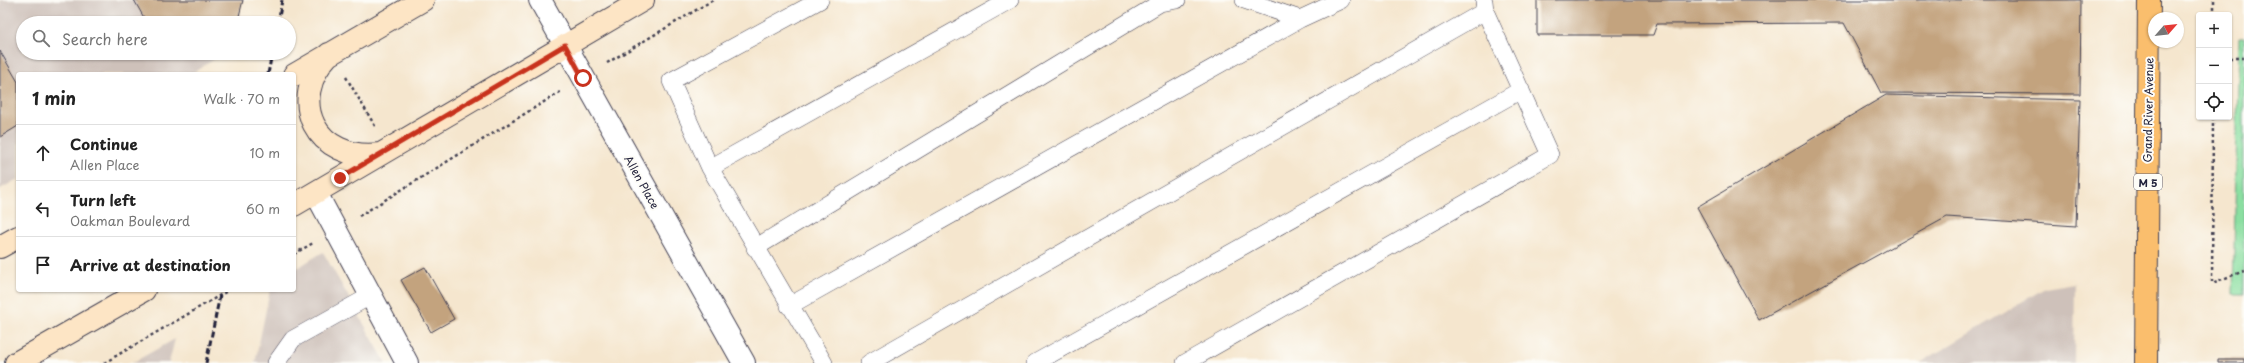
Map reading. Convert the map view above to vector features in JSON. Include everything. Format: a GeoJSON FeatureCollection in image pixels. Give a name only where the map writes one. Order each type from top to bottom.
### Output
{"type":"FeatureCollection","features":[{"type":"Feature","properties":{"kind":"main road","name":"Grand River Avenue"},"geometry":{"type":"LineString","coordinates":[[2146,363],[2149,0]]}},
{"type":"Feature","properties":{"kind":"street"},"geometry":{"type":"LineString","coordinates":[[296,73],[423,0]]}},
{"type":"Feature","properties":{"kind":"street","name":"Allen Place"},"geometry":{"type":"LineString","coordinates":[[540,0],[744,363]]}},
{"type":"Feature","properties":{"kind":"street"},"geometry":{"type":"LineString","coordinates":[[296,204],[643,0]]}},
{"type":"Feature","properties":{"kind":"street"},"geometry":{"type":"LineString","coordinates":[[329,54],[318,66],[311,80],[308,96],[310,112],[315,127],[324,139],[336,148],[350,154],[365,156],[380,154]]}},
{"type":"Feature","properties":{"kind":"street"},"geometry":{"type":"LineString","coordinates":[[316,193],[407,363]]}},
{"type":"Feature","properties":{"kind":"street"},"geometry":{"type":"LineString","coordinates":[[0,247],[16,238]]}},
{"type":"Feature","properties":{"kind":"street"},"geometry":{"type":"LineString","coordinates":[[16,363],[140,292]]}},
{"type":"Feature","properties":{"kind":"lane"},"geometry":{"type":"LineString","coordinates":[[820,0],[671,81],[710,168],[789,306],[824,363]]}},
{"type":"Feature","properties":{"kind":"lane"},"geometry":{"type":"LineString","coordinates":[[710,168],[1010,0]]}},
{"type":"Feature","properties":{"kind":"lane"},"geometry":{"type":"LineString","coordinates":[[756,248],[1160,1],[1177,0]]}},
{"type":"Feature","properties":{"kind":"lane"},"geometry":{"type":"LineString","coordinates":[[1244,0],[1300,19]]}},
{"type":"Feature","properties":{"kind":"lane"},"geometry":{"type":"LineString","coordinates":[[789,306],[1300,19],[1341,0]]}},
{"type":"Feature","properties":{"kind":"lane"},"geometry":{"type":"LineString","coordinates":[[869,363],[1484,6],[1550,155],[1185,363]]}},
{"type":"Feature","properties":{"kind":"lane"},"geometry":{"type":"LineString","coordinates":[[1035,363],[1521,90]]}},
{"type":"Feature","properties":{"kind":"lane"},"geometry":{"type":"LineString","coordinates":[[276,363],[293,339],[370,296]]}},
{"type":"Feature","properties":{"kind":"path"},"geometry":{"type":"LineString","coordinates":[[335,230],[713,0]]}},
{"type":"Feature","properties":{"kind":"path"},"geometry":{"type":"LineString","coordinates":[[2214,0],[2214,12]]}},
{"type":"Feature","properties":{"kind":"path"},"geometry":{"type":"LineString","coordinates":[[2232,58],[2244,58]]}},
{"type":"Feature","properties":{"kind":"path"},"geometry":{"type":"LineString","coordinates":[[343,72],[378,130]]}},
{"type":"Feature","properties":{"kind":"path"},"geometry":{"type":"LineString","coordinates":[[2212,120],[2212,283],[2244,271]]}},
{"type":"Feature","properties":{"kind":"path"},"geometry":{"type":"LineString","coordinates":[[104,363],[226,292]]}},
{"type":"Feature","properties":{"kind":"shaded area"},"geometry":{"type":"Polygon","coordinates":[[[0,0],[242,0],[239,16],[16,16],[16,60],[213,60],[194,72],[16,72],[16,180],[0,189],[0,0]]]}},
{"type":"Feature","properties":{"kind":"shaded area"},"geometry":{"type":"Polygon","coordinates":[[[323,252],[386,363],[255,363],[270,292],[296,292],[296,269],[323,252]]]}},
{"type":"Feature","properties":{"kind":"shaded area"},"geometry":{"type":"Polygon","coordinates":[[[2075,283],[2074,363],[1920,363],[2045,288],[2075,283]]]}},
{"type":"Feature","properties":{"kind":"shaded area"},"geometry":{"type":"Polygon","coordinates":[[[175,339],[169,363],[132,363],[175,339]]]}},
{"type":"Feature","properties":{"kind":"green space"},"geometry":{"type":"Polygon","coordinates":[[[2239,38],[2244,38],[2244,294],[2233,294],[2239,38]]]}},
{"type":"Feature","properties":{"kind":"building"},"geometry":{"type":"Polygon","coordinates":[[[134,0],[243,0],[239,16],[143,16],[134,0]]]}},
{"type":"Feature","properties":{"kind":"building"},"geometry":{"type":"Polygon","coordinates":[[[1537,0],[2081,0],[2080,94],[1881,93],[1844,23],[1657,24],[1653,35],[1537,35],[1537,0]]]}},
{"type":"Feature","properties":{"kind":"building"},"geometry":{"type":"Polygon","coordinates":[[[0,51],[16,79],[16,127],[0,137],[0,51]]]}},
{"type":"Feature","properties":{"kind":"building"},"geometry":{"type":"Polygon","coordinates":[[[1886,95],[2080,100],[2076,226],[1947,217],[1759,320],[1697,207],[1886,95]]]}},
{"type":"Feature","properties":{"kind":"building"},"geometry":{"type":"Polygon","coordinates":[[[425,267],[454,319],[431,332],[401,280],[425,267]]]}},
{"type":"Feature","properties":{"kind":"building"},"geometry":{"type":"Polygon","coordinates":[[[2218,359],[2244,359],[2244,363],[2218,363],[2218,359]]]}},
{"type":"Feature","properties":{"kind":"railway"},"geometry":{"type":"LineString","coordinates":[[279,16],[282,0]]}},
{"type":"Feature","properties":{"kind":"railway"},"geometry":{"type":"LineString","coordinates":[[268,72],[271,60]]}},
{"type":"Feature","properties":{"kind":"railway"},"geometry":{"type":"LineString","coordinates":[[206,363],[221,292]]}},
{"type":"Feature","properties":{"kind":"route"},"geometry":{"type":"LineString","coordinates":[[340,178],[565,45],[583,78]]}}]}
